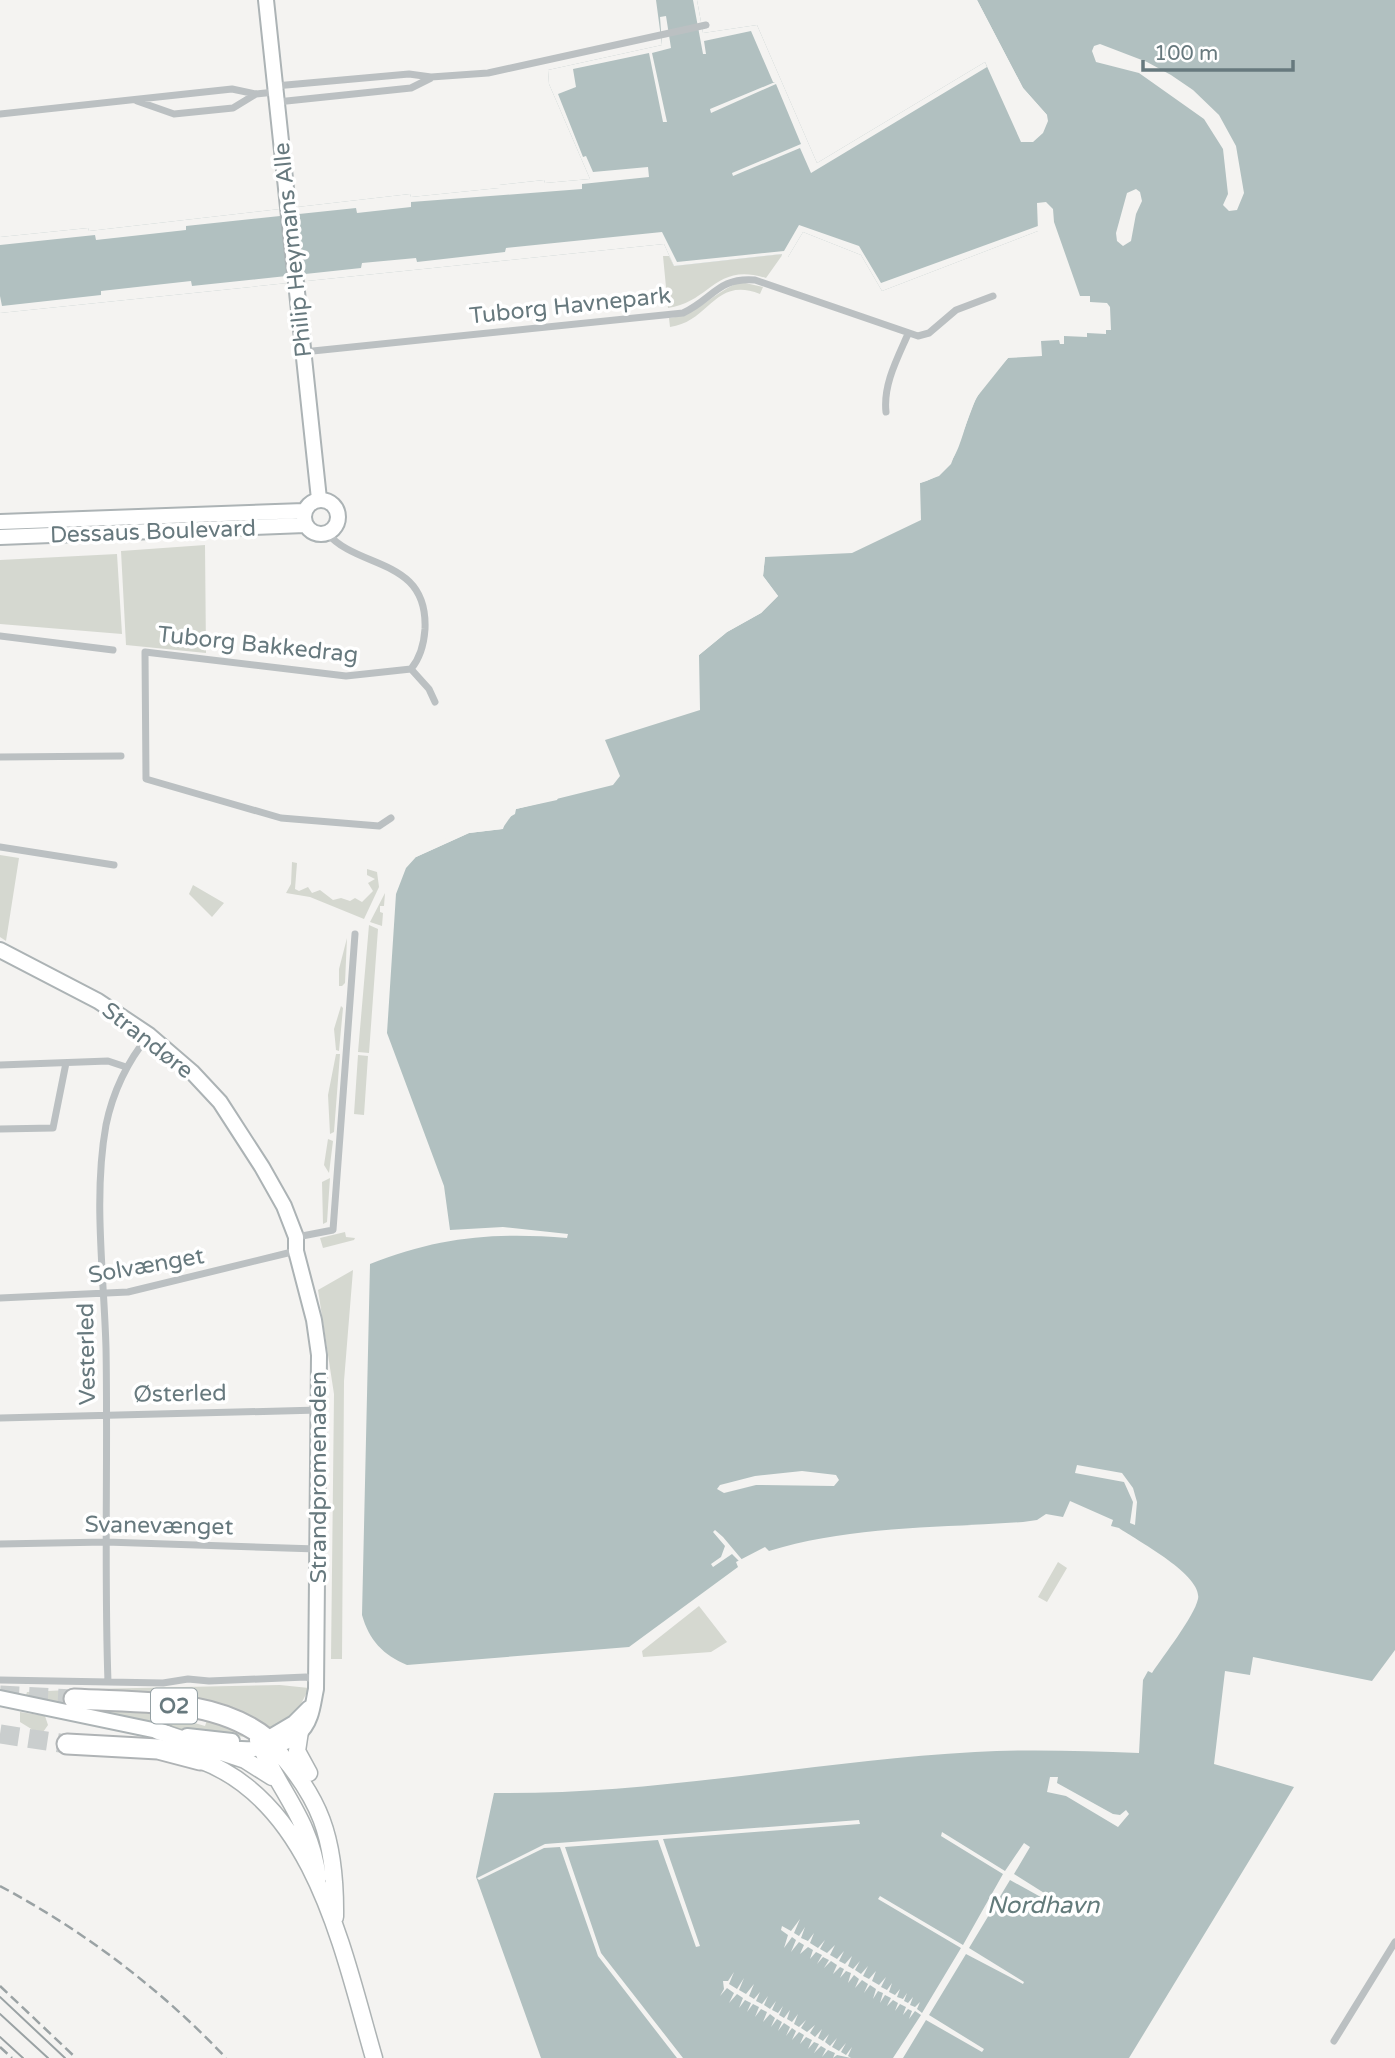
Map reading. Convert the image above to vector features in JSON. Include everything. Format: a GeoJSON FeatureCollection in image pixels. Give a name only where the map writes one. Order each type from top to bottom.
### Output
{"type":"FeatureCollection","features":[{"type":"Feature","properties":{"kind":"highway","name":"O2"},"geometry":{"type":"LineString","coordinates":[[67,1705],[197,1708],[244,1725],[265,1744]]}},
{"type":"Feature","properties":{"kind":"highway","name":"O2"},"geometry":{"type":"LineString","coordinates":[[67,1744],[158,1749],[200,1760]]}},
{"type":"Feature","properties":{"kind":"main road"},"geometry":{"type":"LineString","coordinates":[[158,1731],[245,1760],[282,1785]]}},
{"type":"Feature","properties":{"kind":"main road"},"geometry":{"type":"LineString","coordinates":[[300,1731],[297,1751],[310,1776],[318,1805]]}},
{"type":"Feature","properties":{"kind":"main road"},"geometry":{"type":"LineString","coordinates":[[265,1744],[282,1785],[309,1835],[319,1887]]}},
{"type":"Feature","properties":{"kind":"main road","name":"O2"},"geometry":{"type":"LineString","coordinates":[[265,1744],[292,1766],[318,1805],[326,1828],[333,1867],[335,1926]]}},
{"type":"Feature","properties":{"kind":"main road","name":"O2"},"geometry":{"type":"LineString","coordinates":[[200,1760],[240,1779],[257,1793],[292,1838],[319,1887],[335,1926],[374,2058]]}},
{"type":"Feature","properties":{"kind":"main road"},"geometry":{"type":"LineString","coordinates":[[292,1838],[326,1828]]}},
{"type":"Feature","properties":{"kind":"street","name":"Philip Heymans Alle"},"geometry":{"type":"LineString","coordinates":[[266,0],[319,499]]}},
{"type":"Feature","properties":{"kind":"street"},"geometry":{"type":"LineString","coordinates":[[276,93],[409,74],[431,78],[488,73],[706,25]]}},
{"type":"Feature","properties":{"kind":"street"},"geometry":{"type":"LineString","coordinates":[[0,114],[232,89],[256,94],[411,88],[431,78]]}},
{"type":"Feature","properties":{"kind":"street"},"geometry":{"type":"LineString","coordinates":[[137,101],[174,114],[233,108],[256,94]]}},
{"type":"Feature","properties":{"kind":"street","name":"Tuborg Havnepark"},"geometry":{"type":"LineString","coordinates":[[302,352],[683,313],[721,285],[743,279],[755,280],[908,334]]}},
{"type":"Feature","properties":{"kind":"street"},"geometry":{"type":"LineString","coordinates":[[886,412],[884,399],[889,380],[908,334],[918,336],[929,332],[956,310],[993,296]]}},
{"type":"Feature","properties":{"kind":"street"},"geometry":{"type":"LineString","coordinates":[[319,499],[330,502],[337,511],[335,526],[327,533],[316,533],[305,518],[310,503],[319,499]]}},
{"type":"Feature","properties":{"kind":"street","name":"Dessaus Boulevard"},"geometry":{"type":"LineString","coordinates":[[0,522],[305,518]]}},
{"type":"Feature","properties":{"kind":"street","name":"Dessaus Boulevard"},"geometry":{"type":"LineString","coordinates":[[0,537],[305,518]]}},
{"type":"Feature","properties":{"kind":"street"},"geometry":{"type":"LineString","coordinates":[[327,533],[341,546],[396,570],[411,584],[425,620],[423,647],[411,669],[429,688],[435,702]]}},
{"type":"Feature","properties":{"kind":"street"},"geometry":{"type":"LineString","coordinates":[[0,636],[113,650]]}},
{"type":"Feature","properties":{"kind":"street","name":"Tuborg Bakkedrag"},"geometry":{"type":"LineString","coordinates":[[391,818],[379,826],[281,818],[146,779],[145,652],[346,676],[411,669]]}},
{"type":"Feature","properties":{"kind":"street"},"geometry":{"type":"LineString","coordinates":[[0,757],[121,756]]}},
{"type":"Feature","properties":{"kind":"street"},"geometry":{"type":"LineString","coordinates":[[0,848],[114,865]]}},
{"type":"Feature","properties":{"kind":"street"},"geometry":{"type":"LineString","coordinates":[[294,1242],[333,1230],[355,934]]}},
{"type":"Feature","properties":{"kind":"street","name":"Strandøre"},"geometry":{"type":"LineString","coordinates":[[0,950],[98,1001],[149,1035],[192,1072],[220,1102],[262,1167],[294,1242]]}},
{"type":"Feature","properties":{"kind":"street","name":"Vesterled"},"geometry":{"type":"LineString","coordinates":[[108,1682],[102,1151],[114,1097],[126,1067],[149,1035]]}},
{"type":"Feature","properties":{"kind":"street"},"geometry":{"type":"LineString","coordinates":[[0,1065],[108,1061],[126,1067]]}},
{"type":"Feature","properties":{"kind":"street"},"geometry":{"type":"LineString","coordinates":[[0,1129],[53,1128],[66,1063]]}},
{"type":"Feature","properties":{"kind":"street","name":"Solvænget"},"geometry":{"type":"LineString","coordinates":[[0,1298],[105,1295],[141,1290],[294,1242]]}},
{"type":"Feature","properties":{"kind":"street","name":"Strandpromenaden"},"geometry":{"type":"LineString","coordinates":[[294,1242],[314,1320],[320,1409],[317,1681],[310,1716],[300,1731]]}},
{"type":"Feature","properties":{"kind":"street","name":"Østerled"},"geometry":{"type":"LineString","coordinates":[[0,1418],[320,1409]]}},
{"type":"Feature","properties":{"kind":"street","name":"Svanevænget"},"geometry":{"type":"LineString","coordinates":[[0,1544],[106,1542],[317,1549]]}},
{"type":"Feature","properties":{"kind":"street"},"geometry":{"type":"LineString","coordinates":[[0,1679],[108,1682],[306,1677],[317,1681]]}},
{"type":"Feature","properties":{"kind":"street"},"geometry":{"type":"LineString","coordinates":[[0,1698],[67,1705],[158,1731],[239,1750],[300,1731]]}},
{"type":"Feature","properties":{"kind":"street"},"geometry":{"type":"LineString","coordinates":[[0,1704],[67,1705]]}},
{"type":"Feature","properties":{"kind":"street"},"geometry":{"type":"LineString","coordinates":[[265,1744],[294,1723],[312,1704]]}},
{"type":"Feature","properties":{"kind":"street"},"geometry":{"type":"LineString","coordinates":[[1334,2041],[1395,1942]]}},
{"type":"Feature","properties":{"kind":"shaded area"},"geometry":{"type":"Polygon","coordinates":[[[783,254],[766,278],[749,274],[735,275],[724,279],[694,299],[668,308],[663,256],[669,256],[674,266],[783,254]]]}},
{"type":"Feature","properties":{"kind":"shaded area"},"geometry":{"type":"Polygon","coordinates":[[[741,282],[763,287],[760,294],[745,290],[722,295],[694,317],[670,327],[669,318],[688,313],[741,282]]]}},
{"type":"Feature","properties":{"kind":"shaded area"},"geometry":{"type":"Polygon","coordinates":[[[205,545],[206,653],[126,645],[121,551],[205,545]]]}},
{"type":"Feature","properties":{"kind":"shaded area"},"geometry":{"type":"Polygon","coordinates":[[[117,554],[122,634],[0,624],[0,560],[117,554]]]}},
{"type":"Feature","properties":{"kind":"shaded area"},"geometry":{"type":"Polygon","coordinates":[[[0,855],[19,858],[6,941],[0,937],[0,855]]]}},
{"type":"Feature","properties":{"kind":"shaded area"},"geometry":{"type":"Polygon","coordinates":[[[292,862],[297,863],[295,889],[299,891],[308,887],[312,893],[320,890],[333,900],[341,898],[350,901],[355,898],[362,902],[373,891],[368,883],[375,879],[367,875],[367,869],[377,872],[379,887],[364,919],[310,897],[286,893],[291,884],[292,862]]]}},
{"type":"Feature","properties":{"kind":"shaded area"},"geometry":{"type":"Polygon","coordinates":[[[193,885],[224,903],[212,917],[189,894],[193,885]]]}},
{"type":"Feature","properties":{"kind":"shaded area"},"geometry":{"type":"Polygon","coordinates":[[[385,893],[384,906],[380,906],[380,912],[383,913],[382,926],[370,922],[385,893]]]}},
{"type":"Feature","properties":{"kind":"shaded area"},"geometry":{"type":"Polygon","coordinates":[[[369,925],[378,929],[369,1053],[358,1052],[369,925]]]}},
{"type":"Feature","properties":{"kind":"shaded area"},"geometry":{"type":"Polygon","coordinates":[[[347,938],[345,983],[339,986],[339,969],[347,938]]]}},
{"type":"Feature","properties":{"kind":"shaded area"},"geometry":{"type":"Polygon","coordinates":[[[341,1006],[339,1051],[336,1050],[334,1029],[341,1006]]]}},
{"type":"Feature","properties":{"kind":"shaded area"},"geometry":{"type":"Polygon","coordinates":[[[336,1054],[340,1054],[334,1132],[330,1134],[328,1095],[336,1054]]]}},
{"type":"Feature","properties":{"kind":"shaded area"},"geometry":{"type":"Polygon","coordinates":[[[358,1055],[368,1056],[364,1115],[354,1114],[358,1055]]]}},
{"type":"Feature","properties":{"kind":"shaded area"},"geometry":{"type":"Polygon","coordinates":[[[328,1139],[333,1141],[329,1173],[324,1165],[328,1139]]]}},
{"type":"Feature","properties":{"kind":"shaded area"},"geometry":{"type":"Polygon","coordinates":[[[330,1178],[327,1222],[323,1224],[322,1182],[330,1178]]]}},
{"type":"Feature","properties":{"kind":"shaded area"},"geometry":{"type":"Polygon","coordinates":[[[345,1232],[346,1237],[355,1238],[354,1240],[323,1248],[320,1238],[345,1232]]]}},
{"type":"Feature","properties":{"kind":"shaded area"},"geometry":{"type":"Polygon","coordinates":[[[353,1270],[344,1381],[342,1659],[331,1659],[334,1394],[318,1290],[353,1270]]]}},
{"type":"Feature","properties":{"kind":"shaded area"},"geometry":{"type":"Polygon","coordinates":[[[1058,1562],[1067,1568],[1047,1602],[1038,1597],[1058,1562]]]}},
{"type":"Feature","properties":{"kind":"shaded area"},"geometry":{"type":"Polygon","coordinates":[[[699,1606],[727,1642],[711,1652],[643,1657],[642,1651],[699,1606]]]}},
{"type":"Feature","properties":{"kind":"shaded area"},"geometry":{"type":"Polygon","coordinates":[[[280,1685],[309,1688],[297,1712],[272,1731],[240,1716],[79,1706],[160,1713],[205,1726],[208,1717],[250,1737],[211,1735],[25,1698],[27,1692],[280,1685]]]}},
{"type":"Feature","properties":{"kind":"shaded area"},"geometry":{"type":"Polygon","coordinates":[[[20,1712],[45,1716],[48,1725],[41,1735],[20,1722],[20,1712]]]}},
{"type":"Feature","properties":{"kind":"water","name":"Nordhavn"},"geometry":{"type":"Polygon","coordinates":[[[656,0],[697,0],[703,33],[757,25],[817,163],[985,62],[1021,142],[1033,142],[1043,133],[1048,121],[1047,115],[1023,88],[977,0],[1395,0],[1395,1650],[1372,1681],[1253,1657],[1250,1675],[1225,1671],[1214,1764],[1294,1787],[1129,2058],[541,2058],[476,1877],[494,1793],[615,1789],[854,1762],[975,1752],[1036,1750],[1139,1753],[1143,1680],[1148,1671],[1152,1673],[1191,1616],[1198,1599],[1197,1590],[1190,1579],[1167,1559],[1119,1528],[1111,1526],[1113,1520],[1070,1501],[1063,1517],[1046,1514],[1037,1520],[1023,1522],[862,1532],[769,1551],[765,1547],[736,1562],[738,1567],[629,1647],[407,1665],[378,1646],[362,1615],[370,1264],[443,1242],[491,1236],[567,1238],[568,1234],[503,1227],[450,1230],[444,1186],[387,1033],[396,894],[406,868],[416,857],[469,833],[502,829],[516,809],[613,785],[620,776],[605,740],[700,710],[699,655],[727,632],[761,613],[778,596],[763,576],[765,557],[852,553],[921,520],[920,483],[934,478],[952,461],[978,395],[1008,358],[1042,356],[1041,341],[1059,340],[1060,344],[1064,344],[1064,336],[1087,337],[1087,333],[1106,334],[1106,330],[1111,330],[1110,307],[1107,303],[1090,302],[1090,296],[1080,296],[1054,222],[1053,209],[1046,202],[1037,203],[1038,231],[882,291],[861,255],[803,232],[788,257],[781,257],[782,254],[674,266],[664,244],[0,313],[0,237],[88,228],[89,231],[410,194],[411,197],[499,188],[499,185],[544,180],[545,183],[590,179],[549,84],[548,70],[662,45],[656,0]]]}},
{"type":"Feature","properties":{"kind":"pier"},"geometry":{"type":"Polygon","coordinates":[[[693,0],[697,0],[703,33],[757,25],[817,163],[985,62],[987,67],[811,173],[800,148],[733,176],[732,173],[801,144],[776,84],[711,113],[710,109],[775,82],[751,31],[704,41],[706,54],[703,54],[693,0]]]}},
{"type":"Feature","properties":{"kind":"pier"},"geometry":{"type":"Polygon","coordinates":[[[974,0],[977,0],[1023,88],[1047,115],[1042,114],[1020,90],[974,0]]]}},
{"type":"Feature","properties":{"kind":"pier"},"geometry":{"type":"Polygon","coordinates":[[[666,16],[671,48],[652,53],[667,122],[663,122],[649,53],[573,69],[576,87],[558,94],[583,157],[586,156],[593,172],[648,167],[649,177],[582,184],[582,189],[411,202],[411,207],[357,213],[356,208],[186,226],[186,230],[96,240],[95,235],[0,245],[0,237],[88,228],[89,231],[410,194],[411,197],[499,188],[499,185],[544,180],[545,183],[590,179],[549,84],[548,70],[662,45],[660,17],[666,16]]]}},
{"type":"Feature","properties":{"kind":"pier"},"geometry":{"type":"Polygon","coordinates":[[[1100,44],[1147,62],[1171,75],[1193,90],[1219,115],[1236,146],[1244,193],[1237,210],[1229,211],[1223,205],[1228,194],[1223,149],[1204,119],[1139,73],[1096,62],[1092,51],[1094,46],[1100,44]]]}},
{"type":"Feature","properties":{"kind":"pier"},"geometry":{"type":"Polygon","coordinates":[[[1136,189],[1140,192],[1142,201],[1136,214],[1131,241],[1123,246],[1117,241],[1116,233],[1127,193],[1136,189]]]}},
{"type":"Feature","properties":{"kind":"pier"},"geometry":{"type":"Polygon","coordinates":[[[799,225],[859,246],[881,283],[1038,226],[1038,231],[882,291],[861,255],[803,232],[788,257],[781,257],[782,254],[674,266],[664,244],[0,313],[0,296],[2,306],[101,295],[101,291],[191,281],[192,286],[361,268],[362,263],[416,258],[417,262],[505,252],[506,248],[662,232],[677,262],[784,251],[799,225]]]}},
{"type":"Feature","properties":{"kind":"pier"},"geometry":{"type":"Polygon","coordinates":[[[1003,358],[1008,358],[976,398],[951,464],[939,476],[920,483],[920,479],[937,473],[948,462],[973,396],[1003,358]]]}},
{"type":"Feature","properties":{"kind":"pier"},"geometry":{"type":"Polygon","coordinates":[[[762,557],[765,557],[763,576],[778,596],[761,613],[727,632],[699,655],[698,651],[725,629],[759,610],[774,596],[760,577],[762,557]]]}},
{"type":"Feature","properties":{"kind":"pier"},"geometry":{"type":"Polygon","coordinates":[[[560,794],[557,800],[516,809],[515,814],[506,819],[503,829],[469,833],[416,857],[415,854],[441,840],[468,830],[500,826],[514,805],[560,794]]]}},
{"type":"Feature","properties":{"kind":"pier"},"geometry":{"type":"Polygon","coordinates":[[[1077,1465],[1122,1473],[1133,1488],[1137,1502],[1135,1525],[1130,1523],[1133,1502],[1124,1482],[1075,1473],[1077,1465]]]}},
{"type":"Feature","properties":{"kind":"pier"},"geometry":{"type":"Polygon","coordinates":[[[802,1471],[836,1475],[839,1480],[834,1486],[756,1485],[724,1493],[717,1489],[720,1485],[755,1476],[802,1471]]]}},
{"type":"Feature","properties":{"kind":"pier"},"geometry":{"type":"Polygon","coordinates":[[[715,1530],[744,1562],[741,1563],[732,1554],[713,1567],[711,1564],[721,1557],[725,1546],[713,1532],[715,1530]]]}},
{"type":"Feature","properties":{"kind":"pier"},"geometry":{"type":"Polygon","coordinates":[[[1050,1777],[1058,1777],[1057,1783],[1113,1814],[1120,1815],[1126,1810],[1129,1814],[1118,1827],[1066,1796],[1047,1792],[1050,1777]]]}},
{"type":"Feature","properties":{"kind":"pier"},"geometry":{"type":"Polygon","coordinates":[[[859,1820],[860,1824],[663,1839],[700,1946],[696,1947],[658,1840],[565,1847],[601,1953],[683,2058],[677,2058],[598,1956],[560,1847],[544,1848],[479,1880],[477,1878],[545,1844],[859,1820]]]}},
{"type":"Feature","properties":{"kind":"pier"},"geometry":{"type":"Polygon","coordinates":[[[942,1832],[1005,1871],[1024,1843],[1030,1847],[1014,1874],[1068,1908],[1066,1911],[1010,1880],[969,1948],[1024,1982],[1023,1984],[966,1954],[929,2015],[984,2049],[982,2052],[926,2020],[903,2058],[893,2058],[921,2015],[915,2011],[909,2019],[912,2011],[908,2009],[903,2015],[906,2007],[900,2004],[895,2011],[898,2003],[893,2000],[887,2006],[891,1998],[885,1995],[880,2003],[883,1993],[878,1991],[873,1999],[876,1989],[870,1985],[864,1993],[868,1984],[862,1980],[855,1988],[859,1979],[854,1975],[848,1983],[851,1973],[846,1971],[840,1978],[844,1969],[840,1967],[833,1974],[837,1965],[831,1961],[824,1968],[829,1960],[823,1957],[817,1964],[822,1955],[816,1952],[810,1959],[813,1950],[808,1947],[800,1954],[804,1945],[799,1942],[791,1952],[796,1940],[792,1937],[784,1948],[788,1935],[781,1930],[782,1926],[791,1931],[800,1919],[794,1933],[799,1936],[805,1927],[801,1938],[808,1941],[814,1933],[810,1943],[818,1948],[825,1940],[820,1949],[827,1953],[835,1945],[830,1955],[837,1959],[844,1951],[839,1961],[845,1964],[852,1956],[848,1966],[853,1969],[860,1961],[855,1970],[861,1974],[868,1966],[863,1976],[869,1979],[876,1971],[872,1981],[879,1985],[886,1977],[881,1987],[887,1990],[892,1983],[889,1992],[895,1995],[900,1989],[897,1997],[903,1999],[907,1993],[904,2001],[908,2003],[913,1997],[910,2005],[915,2007],[920,2002],[917,2009],[922,2013],[961,1948],[878,1899],[880,1896],[963,1945],[1003,1874],[941,1836],[942,1832]]]}},
{"type":"Feature","properties":{"kind":"pier"},"geometry":{"type":"Polygon","coordinates":[[[734,1972],[729,1984],[737,1989],[744,1978],[739,1990],[746,1994],[754,1984],[749,1996],[754,1999],[760,1992],[756,2001],[762,2004],[768,1996],[764,2005],[770,2009],[776,2001],[772,2010],[778,2013],[783,2006],[779,2015],[784,2018],[790,2010],[787,2019],[792,2022],[798,2014],[794,2024],[799,2027],[806,2020],[801,2028],[807,2032],[815,2025],[810,2033],[815,2037],[822,2029],[818,2038],[823,2041],[829,2034],[825,2042],[830,2046],[837,2038],[832,2047],[839,2051],[846,2043],[841,2052],[846,2055],[852,2047],[848,2056],[851,2058],[837,2055],[833,2058],[835,2053],[828,2050],[822,2057],[826,2049],[821,2046],[814,2053],[819,2044],[814,2042],[808,2049],[812,2040],[806,2037],[800,2044],[804,2035],[799,2032],[792,2040],[796,2031],[792,2028],[786,2036],[790,2027],[784,2023],[778,2031],[782,2022],[777,2019],[771,2027],[775,2018],[770,2014],[763,2022],[767,2012],[761,2009],[755,2017],[759,2007],[753,2004],[747,2012],[751,2003],[745,2000],[739,2008],[743,1998],[737,1994],[729,2003],[734,1993],[727,1988],[720,1996],[724,1989],[723,1981],[728,1981],[734,1972]]]}},
{"type":"Feature","properties":{"kind":"tunnel"},"geometry":{"type":"LineString","coordinates":[[0,1695],[74,1699]]}},
{"type":"Feature","properties":{"kind":"tunnel"},"geometry":{"type":"LineString","coordinates":[[0,1734],[67,1744]]}},
{"type":"Feature","properties":{"kind":"tram line"},"geometry":{"type":"LineString","coordinates":[[0,1997],[65,2058]]}},
{"type":"Feature","properties":{"kind":"tram line"},"geometry":{"type":"LineString","coordinates":[[0,2014],[48,2058]]}},
{"type":"Feature","properties":{"kind":"tram line"},"geometry":{"type":"LineString","coordinates":[[0,2037],[23,2058]]}},
{"type":"Feature","properties":{"kind":"railway"},"geometry":{"type":"LineString","coordinates":[[0,1886],[62,1922],[120,1963],[175,2008],[226,2058]]}},
{"type":"Feature","properties":{"kind":"railway"},"geometry":{"type":"LineString","coordinates":[[0,1986],[76,2058]]}},
{"type":"Feature","properties":{"kind":"railway"},"geometry":{"type":"LineString","coordinates":[[0,2047],[12,2058]]}}]}
